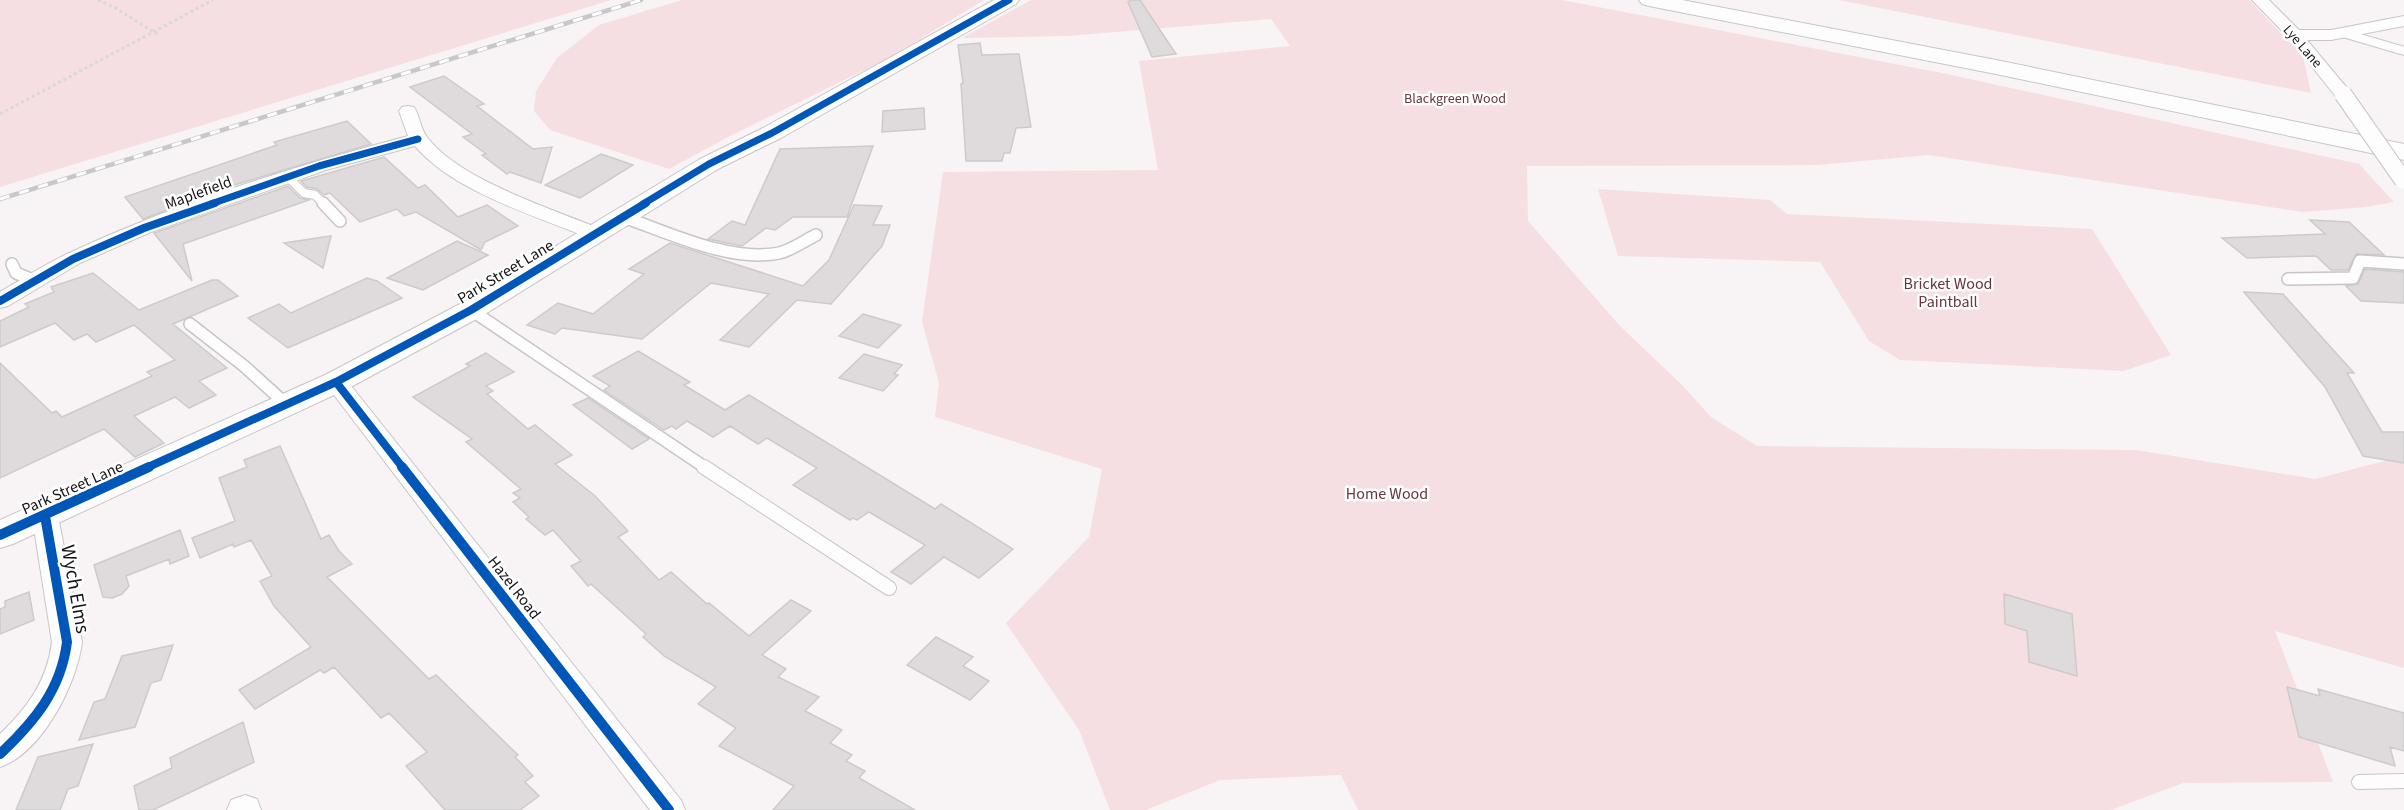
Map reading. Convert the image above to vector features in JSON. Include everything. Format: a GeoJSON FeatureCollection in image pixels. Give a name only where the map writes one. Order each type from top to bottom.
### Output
{"type":"FeatureCollection","features":[{"type":"Feature","properties":{"kind":"main road","name":"Park Street Lane"},"geometry":{"type":"LineString","coordinates":[[0,535],[336,382],[471,310],[709,164],[772,133],[1009,0]]}},
{"type":"Feature","properties":{"kind":"main road"},"geometry":{"type":"LineString","coordinates":[[1649,0],[1996,67],[2404,153]]}},
{"type":"Feature","properties":{"kind":"main road"},"geometry":{"type":"LineString","coordinates":[[1748,0],[2070,62],[2404,132]]}},
{"type":"Feature","properties":{"kind":"street","name":"Lye Lane"},"geometry":{"type":"LineString","coordinates":[[2260,0],[2295,35],[2343,94],[2404,180]]}},
{"type":"Feature","properties":{"kind":"street"},"geometry":{"type":"LineString","coordinates":[[2295,35],[2320,36],[2403,22]]}},
{"type":"Feature","properties":{"kind":"street"},"geometry":{"type":"LineString","coordinates":[[408,111],[418,139],[440,159],[464,175],[596,234]]}},
{"type":"Feature","properties":{"kind":"street","name":"Maplefield"},"geometry":{"type":"LineString","coordinates":[[0,301],[33,280],[111,241],[287,176],[418,139]]}},
{"type":"Feature","properties":{"kind":"street","name":"Hazel Road"},"geometry":{"type":"LineString","coordinates":[[336,382],[669,810]]}},
{"type":"Feature","properties":{"kind":"street","name":"Wych Elms"},"geometry":{"type":"LineString","coordinates":[[0,754],[25,731],[46,704],[59,682],[66,662],[67,642],[45,516]]}},
{"type":"Feature","properties":{"kind":"lane"},"geometry":{"type":"LineString","coordinates":[[2343,33],[2404,51]]}},
{"type":"Feature","properties":{"kind":"lane"},"geometry":{"type":"LineString","coordinates":[[287,176],[304,193],[315,195],[340,221]]}},
{"type":"Feature","properties":{"kind":"lane"},"geometry":{"type":"LineString","coordinates":[[623,216],[743,255],[782,252],[816,235]]}},
{"type":"Feature","properties":{"kind":"lane"},"geometry":{"type":"LineString","coordinates":[[2288,279],[2353,278],[2360,261],[2404,264]]}},
{"type":"Feature","properties":{"kind":"lane"},"geometry":{"type":"LineString","coordinates":[[12,264],[16,273],[33,280]]}},
{"type":"Feature","properties":{"kind":"lane"},"geometry":{"type":"LineString","coordinates":[[471,310],[732,486],[889,588]]}},
{"type":"Feature","properties":{"kind":"lane"},"geometry":{"type":"LineString","coordinates":[[190,324],[244,366],[287,405]]}},
{"type":"Feature","properties":{"kind":"lane"},"geometry":{"type":"LineString","coordinates":[[2360,782],[2404,782]]}},
{"type":"Feature","properties":{"kind":"path"},"geometry":{"type":"LineString","coordinates":[[98,0],[113,4],[136,22],[152,29],[157,34]]}},
{"type":"Feature","properties":{"kind":"path"},"geometry":{"type":"LineString","coordinates":[[0,114],[41,90],[157,34],[213,0]]}},
{"type":"Feature","properties":{"kind":"green space"},"geometry":{"type":"Polygon","coordinates":[[[0,0],[611,0],[0,187],[0,0]]]}},
{"type":"Feature","properties":{"kind":"green space"},"geometry":{"type":"Polygon","coordinates":[[[682,0],[984,0],[887,59],[726,138],[669,169],[550,130],[534,111],[536,91],[557,58],[599,25],[682,0]]]}},
{"type":"Feature","properties":{"kind":"green space","name":"Home Wood"},"geometry":{"type":"Polygon","coordinates":[[[1031,0],[1562,0],[1947,74],[2359,164],[2394,202],[2366,207],[2303,212],[1929,155],[1818,165],[1527,166],[1528,221],[1620,326],[1683,386],[1711,417],[1757,446],[2136,450],[2315,479],[2404,456],[2404,668],[2275,631],[2333,782],[2183,783],[2111,810],[1358,810],[1341,775],[1220,780],[1146,810],[1110,810],[1079,730],[1006,623],[1089,537],[1102,469],[935,417],[939,383],[922,322],[943,172],[1158,170],[1139,61],[1290,46],[1271,19],[1068,36],[962,38],[1031,0]]]}},
{"type":"Feature","properties":{"kind":"green space"},"geometry":{"type":"Polygon","coordinates":[[[1839,0],[2249,0],[2303,56],[2311,93],[1839,0]]]}},
{"type":"Feature","properties":{"kind":"green space","name":"Bricket Wood Paintball"},"geometry":{"type":"Polygon","coordinates":[[[1598,189],[1770,200],[1787,214],[2092,229],[2171,355],[2124,371],[1900,360],[1869,341],[1820,262],[1618,256],[1598,189]]]}},
{"type":"Feature","properties":{"kind":"building"},"geometry":{"type":"Polygon","coordinates":[[[1140,0],[1176,54],[1152,57],[1128,2],[1140,0]]]}},
{"type":"Feature","properties":{"kind":"building"},"geometry":{"type":"Polygon","coordinates":[[[980,43],[982,55],[1019,54],[1031,127],[1016,128],[1010,153],[1004,153],[1002,161],[966,161],[961,84],[963,83],[958,45],[980,43]]]}},
{"type":"Feature","properties":{"kind":"building"},"geometry":{"type":"Polygon","coordinates":[[[444,76],[484,104],[477,106],[533,149],[552,147],[541,183],[510,172],[507,174],[463,137],[472,134],[410,87],[444,76]]]}},
{"type":"Feature","properties":{"kind":"building"},"geometry":{"type":"Polygon","coordinates":[[[924,108],[925,129],[882,132],[883,111],[924,108]]]}},
{"type":"Feature","properties":{"kind":"building"},"geometry":{"type":"Polygon","coordinates":[[[347,121],[371,144],[234,185],[143,219],[125,197],[277,145],[274,142],[347,121]]]}},
{"type":"Feature","properties":{"kind":"building"},"geometry":{"type":"Polygon","coordinates":[[[873,146],[847,217],[793,217],[775,230],[766,228],[742,246],[708,239],[732,221],[745,225],[780,149],[873,146]]]}},
{"type":"Feature","properties":{"kind":"building"},"geometry":{"type":"Polygon","coordinates":[[[601,154],[633,165],[580,198],[545,185],[601,154]]]}},
{"type":"Feature","properties":{"kind":"building"},"geometry":{"type":"Polygon","coordinates":[[[384,157],[418,188],[425,185],[458,217],[487,205],[518,226],[485,242],[481,250],[416,212],[404,216],[397,209],[360,222],[330,193],[324,195],[317,189],[307,187],[301,181],[384,157]]]}},
{"type":"Feature","properties":{"kind":"building"},"geometry":{"type":"Polygon","coordinates":[[[288,186],[300,198],[309,200],[183,244],[192,281],[154,233],[288,186]]]}},
{"type":"Feature","properties":{"kind":"building"},"geometry":{"type":"Polygon","coordinates":[[[854,205],[882,206],[873,225],[890,225],[882,246],[831,304],[797,300],[749,347],[720,340],[769,294],[711,283],[642,339],[562,328],[555,334],[527,325],[558,303],[593,314],[644,274],[629,269],[670,243],[803,286],[829,260],[854,205]]]}},
{"type":"Feature","properties":{"kind":"building"},"geometry":{"type":"Polygon","coordinates":[[[2310,220],[2349,222],[2384,255],[2356,254],[2348,270],[2331,270],[2316,256],[2247,258],[2222,238],[2325,234],[2310,220]]]}},
{"type":"Feature","properties":{"kind":"building"},"geometry":{"type":"Polygon","coordinates":[[[331,236],[323,268],[284,243],[331,236]]]}},
{"type":"Feature","properties":{"kind":"building"},"geometry":{"type":"Polygon","coordinates":[[[457,241],[488,255],[423,290],[387,278],[457,241]]]}},
{"type":"Feature","properties":{"kind":"building"},"geometry":{"type":"Polygon","coordinates":[[[2365,269],[2404,272],[2404,303],[2361,301],[2346,286],[2358,284],[2365,269]]]}},
{"type":"Feature","properties":{"kind":"building"},"geometry":{"type":"Polygon","coordinates":[[[93,273],[139,310],[212,280],[218,280],[238,296],[173,324],[227,368],[199,381],[216,395],[189,408],[175,397],[134,416],[164,443],[135,457],[104,429],[0,478],[0,363],[52,413],[56,411],[62,417],[152,376],[147,372],[175,360],[134,325],[96,342],[87,334],[74,340],[55,323],[0,347],[0,321],[29,307],[25,304],[54,292],[51,287],[93,273]]]}},
{"type":"Feature","properties":{"kind":"building"},"geometry":{"type":"Polygon","coordinates":[[[367,278],[377,281],[402,298],[288,348],[248,318],[279,304],[291,313],[367,278]]]}},
{"type":"Feature","properties":{"kind":"building"},"geometry":{"type":"Polygon","coordinates":[[[2244,292],[2283,294],[2354,373],[2347,373],[2382,432],[2404,432],[2404,463],[2363,456],[2325,387],[2244,292]]]}},
{"type":"Feature","properties":{"kind":"building"},"geometry":{"type":"Polygon","coordinates":[[[863,314],[901,325],[878,348],[839,336],[863,314]]]}},
{"type":"Feature","properties":{"kind":"building"},"geometry":{"type":"Polygon","coordinates":[[[638,351],[690,382],[684,385],[725,410],[749,395],[935,509],[941,504],[1013,549],[979,578],[944,557],[911,584],[891,572],[925,545],[869,512],[857,520],[853,518],[850,520],[793,485],[817,468],[767,438],[758,444],[730,426],[713,437],[687,421],[676,429],[672,426],[664,430],[604,390],[610,386],[593,376],[638,351]]]}},
{"type":"Feature","properties":{"kind":"building"},"geometry":{"type":"Polygon","coordinates":[[[486,353],[514,372],[486,386],[493,391],[487,394],[528,429],[535,425],[572,455],[555,464],[595,496],[628,531],[618,537],[659,580],[671,572],[707,604],[709,603],[749,636],[791,600],[811,611],[762,655],[786,669],[778,677],[819,697],[805,711],[842,730],[830,743],[852,755],[846,761],[865,771],[859,778],[915,810],[773,810],[794,786],[719,746],[736,728],[698,704],[716,687],[664,656],[643,637],[646,634],[591,584],[588,586],[571,566],[581,561],[553,530],[545,535],[526,519],[529,517],[513,502],[520,498],[513,493],[521,489],[466,442],[472,439],[413,397],[470,366],[466,364],[486,353]]]}},
{"type":"Feature","properties":{"kind":"building"},"geometry":{"type":"Polygon","coordinates":[[[864,354],[902,365],[894,374],[898,375],[883,391],[839,378],[864,354]]]}},
{"type":"Feature","properties":{"kind":"building"},"geometry":{"type":"Polygon","coordinates":[[[588,398],[649,439],[632,449],[573,405],[588,398]]]}},
{"type":"Feature","properties":{"kind":"building"},"geometry":{"type":"Polygon","coordinates":[[[280,446],[321,539],[329,535],[339,551],[352,564],[327,577],[429,679],[436,675],[518,755],[515,757],[533,776],[525,782],[539,796],[520,810],[445,810],[406,766],[427,752],[389,713],[381,718],[334,667],[324,673],[320,670],[255,709],[239,690],[311,647],[274,606],[260,581],[272,576],[251,540],[234,547],[233,544],[200,558],[192,538],[235,521],[219,478],[247,467],[244,460],[280,446]]]}},
{"type":"Feature","properties":{"kind":"building"},"geometry":{"type":"Polygon","coordinates":[[[180,530],[189,556],[170,564],[169,559],[126,576],[129,586],[122,594],[112,598],[103,597],[94,565],[180,530]]]}},
{"type":"Feature","properties":{"kind":"building"},"geometry":{"type":"Polygon","coordinates":[[[29,592],[34,620],[0,634],[0,609],[5,607],[5,601],[29,592]]]}},
{"type":"Feature","properties":{"kind":"building"},"geometry":{"type":"Polygon","coordinates":[[[2004,594],[2072,614],[2077,676],[2029,662],[2027,631],[2005,624],[2004,594]]]}},
{"type":"Feature","properties":{"kind":"building"},"geometry":{"type":"Polygon","coordinates":[[[936,637],[973,657],[963,666],[989,681],[970,700],[907,665],[936,637]]]}},
{"type":"Feature","properties":{"kind":"building"},"geometry":{"type":"Polygon","coordinates":[[[173,645],[161,680],[151,683],[135,727],[79,740],[94,702],[105,699],[122,656],[173,645]]]}},
{"type":"Feature","properties":{"kind":"building"},"geometry":{"type":"Polygon","coordinates":[[[2287,687],[2320,696],[2318,689],[2404,713],[2404,751],[2390,747],[2395,766],[2299,737],[2287,687]]]}},
{"type":"Feature","properties":{"kind":"building"},"geometry":{"type":"Polygon","coordinates":[[[243,722],[254,762],[153,810],[139,810],[134,786],[172,768],[170,758],[243,722]]]}},
{"type":"Feature","properties":{"kind":"building"},"geometry":{"type":"Polygon","coordinates":[[[93,744],[78,786],[68,789],[60,810],[16,810],[38,757],[93,744]]]}},
{"type":"Feature","properties":{"kind":"railway"},"geometry":{"type":"LineString","coordinates":[[0,199],[641,0]]}},
{"type":"Feature","properties":{"kind":"cycle path"},"geometry":{"type":"LineString","coordinates":[[0,535],[336,382],[471,310],[709,164],[772,133],[1009,0]]}},
{"type":"Feature","properties":{"kind":"cycle path"},"geometry":{"type":"LineString","coordinates":[[0,301],[73,259],[144,228],[319,166],[418,139]]}},
{"type":"Feature","properties":{"kind":"cycle path"},"geometry":{"type":"LineString","coordinates":[[336,382],[669,810]]}},
{"type":"Feature","properties":{"kind":"cycle path"},"geometry":{"type":"LineString","coordinates":[[0,754],[25,730],[46,704],[54,690],[65,659],[67,642],[45,516]]}},
{"type":"Feature","properties":{"kind":"park label","name":"Blackgreen Wood"},"geometry":{"type":"Point","coordinates":[1455,98]}}]}
